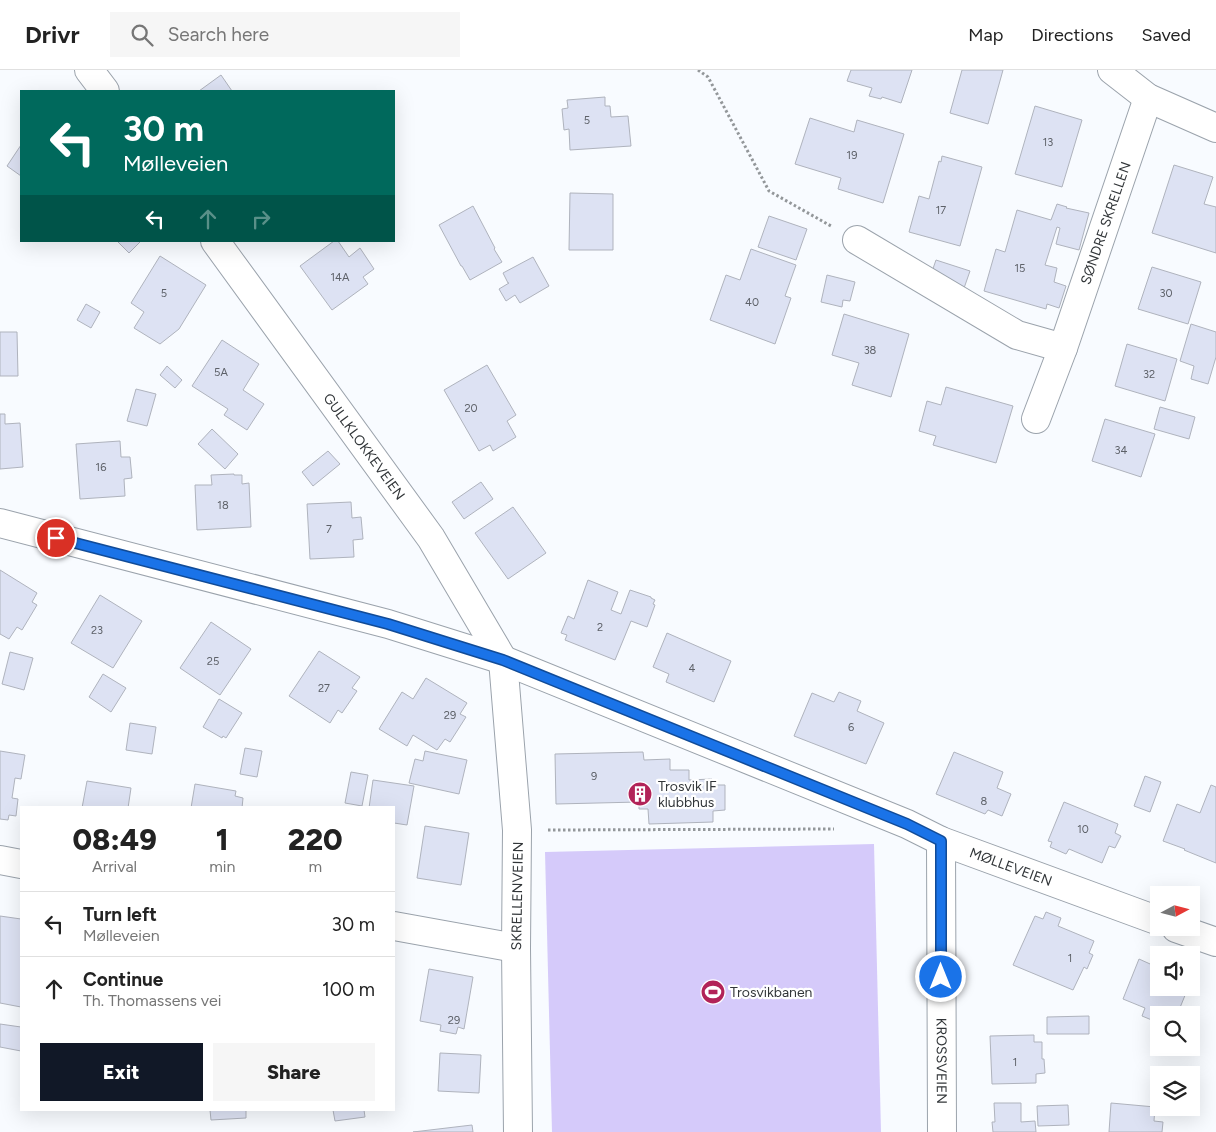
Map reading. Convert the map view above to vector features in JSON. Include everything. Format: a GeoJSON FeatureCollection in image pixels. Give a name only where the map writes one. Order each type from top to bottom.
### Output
{"type":"FeatureCollection","features":[{"type":"Feature","properties":{"kind":"street"},"geometry":{"type":"LineString","coordinates":[[90,70],[104,90]]}},
{"type":"Feature","properties":{"kind":"street"},"geometry":{"type":"LineString","coordinates":[[1112,70],[1148,98],[1216,128]]}},
{"type":"Feature","properties":{"kind":"street","name":"SØNDRE SKRELLEN"},"geometry":{"type":"LineString","coordinates":[[1036,419],[1063,348],[1148,98]]}},
{"type":"Feature","properties":{"kind":"street"},"geometry":{"type":"LineString","coordinates":[[856,240],[1017,335],[1063,348]]}},
{"type":"Feature","properties":{"kind":"street","name":"GULLKLOKKEVEIEN"},"geometry":{"type":"LineString","coordinates":[[216,242],[431,538],[503,660]]}},
{"type":"Feature","properties":{"kind":"street","name":"MØLLEVEIEN"},"geometry":{"type":"LineString","coordinates":[[0,523],[388,624],[503,660],[907,824],[941,841],[1150,918]]}},
{"type":"Feature","properties":{"kind":"street","name":"SKRELLENVEIEN"},"geometry":{"type":"LineString","coordinates":[[503,660],[517,830],[518,1132]]}},
{"type":"Feature","properties":{"kind":"street","name":"KROSSVEIEN"},"geometry":{"type":"LineString","coordinates":[[941,841],[942,1132]]}},
{"type":"Feature","properties":{"kind":"street"},"geometry":{"type":"LineString","coordinates":[[0,860],[20,864]]}},
{"type":"Feature","properties":{"kind":"street"},"geometry":{"type":"LineString","coordinates":[[395,926],[516,948]]}},
{"type":"Feature","properties":{"kind":"street"},"geometry":{"type":"LineString","coordinates":[[1199,936],[1216,942]]}},
{"type":"Feature","properties":{"kind":"path"},"geometry":{"type":"LineString","coordinates":[[698,70],[708,77],[769,191],[856,240]]}},
{"type":"Feature","properties":{"kind":"path"},"geometry":{"type":"LineString","coordinates":[[517,830],[840,829]]}},
{"type":"Feature","properties":{"kind":"shaded area","name":"Trosvikbanen"},"geometry":{"type":"Polygon","coordinates":[[[874,844],[881,1132],[552,1132],[545,852],[874,844]]]}},
{"type":"Feature","properties":{"kind":"building"},"geometry":{"type":"Polygon","coordinates":[[[851,70],[912,70],[901,103],[882,97],[881,99],[869,96],[872,88],[847,81],[851,70]]]}},
{"type":"Feature","properties":{"kind":"building"},"geometry":{"type":"Polygon","coordinates":[[[962,70],[1003,70],[988,124],[950,113],[962,70]]]}},
{"type":"Feature","properties":{"kind":"building"},"geometry":{"type":"Polygon","coordinates":[[[221,75],[231,90],[200,90],[221,75]]]}},
{"type":"Feature","properties":{"kind":"building"},"geometry":{"type":"Polygon","coordinates":[[[605,97],[605,106],[610,106],[611,117],[628,116],[631,146],[570,150],[569,129],[564,130],[562,109],[568,108],[567,100],[605,97]]]}},
{"type":"Feature","properties":{"kind":"building"},"geometry":{"type":"Polygon","coordinates":[[[1035,106],[1082,120],[1062,187],[1015,174],[1035,106]]]}},
{"type":"Feature","properties":{"kind":"building"},"geometry":{"type":"Polygon","coordinates":[[[810,118],[854,132],[857,120],[904,134],[883,203],[838,189],[841,178],[795,164],[810,118]]]}},
{"type":"Feature","properties":{"kind":"building"},"geometry":{"type":"Polygon","coordinates":[[[20,146],[20,175],[7,166],[20,146]]]}},
{"type":"Feature","properties":{"kind":"building"},"geometry":{"type":"Polygon","coordinates":[[[942,156],[982,167],[960,246],[909,232],[919,196],[929,199],[942,156]]]}},
{"type":"Feature","properties":{"kind":"building"},"geometry":{"type":"Polygon","coordinates":[[[1174,165],[1213,177],[1204,204],[1216,207],[1216,253],[1152,233],[1174,165]]]}},
{"type":"Feature","properties":{"kind":"building"},"geometry":{"type":"Polygon","coordinates":[[[570,193],[613,194],[613,250],[569,250],[570,193]]]}},
{"type":"Feature","properties":{"kind":"building"},"geometry":{"type":"Polygon","coordinates":[[[1057,204],[1089,213],[1079,250],[1056,244],[1060,228],[1057,227],[1045,265],[1057,268],[1054,282],[1066,286],[1059,308],[1047,304],[1046,309],[984,291],[996,249],[1005,252],[1017,210],[1051,220],[1057,204]]]}},
{"type":"Feature","properties":{"kind":"building"},"geometry":{"type":"Polygon","coordinates":[[[473,206],[502,262],[470,280],[439,225],[473,206]]]}},
{"type":"Feature","properties":{"kind":"building"},"geometry":{"type":"Polygon","coordinates":[[[769,216],[807,229],[796,260],[758,247],[769,216]]]}},
{"type":"Feature","properties":{"kind":"building"},"geometry":{"type":"Polygon","coordinates":[[[118,242],[140,242],[129,253],[118,242]]]}},
{"type":"Feature","properties":{"kind":"building"},"geometry":{"type":"Polygon","coordinates":[[[333,242],[339,242],[349,257],[360,248],[374,269],[363,277],[368,284],[332,310],[300,266],[333,242]]]}},
{"type":"Feature","properties":{"kind":"building"},"geometry":{"type":"Polygon","coordinates":[[[751,249],[796,265],[785,296],[791,298],[775,344],[710,320],[726,275],[740,280],[751,249]]]}},
{"type":"Feature","properties":{"kind":"building"},"geometry":{"type":"Polygon","coordinates":[[[160,256],[206,285],[179,329],[160,344],[134,328],[144,312],[131,303],[160,256]]]}},
{"type":"Feature","properties":{"kind":"building"},"geometry":{"type":"Polygon","coordinates":[[[533,257],[549,286],[520,303],[515,295],[506,301],[499,289],[509,283],[503,273],[533,257]]]}},
{"type":"Feature","properties":{"kind":"building"},"geometry":{"type":"Polygon","coordinates":[[[936,260],[970,271],[963,291],[929,280],[936,260]]]}},
{"type":"Feature","properties":{"kind":"building"},"geometry":{"type":"Polygon","coordinates":[[[1152,267],[1201,282],[1188,324],[1138,309],[1152,267]]]}},
{"type":"Feature","properties":{"kind":"building"},"geometry":{"type":"Polygon","coordinates":[[[827,275],[855,282],[850,301],[843,300],[842,307],[821,302],[827,275]]]}},
{"type":"Feature","properties":{"kind":"building"},"geometry":{"type":"Polygon","coordinates":[[[86,304],[100,312],[91,328],[77,320],[86,304]]]}},
{"type":"Feature","properties":{"kind":"building"},"geometry":{"type":"Polygon","coordinates":[[[844,314],[909,334],[891,397],[852,385],[859,363],[832,355],[844,314]]]}},
{"type":"Feature","properties":{"kind":"building"},"geometry":{"type":"Polygon","coordinates":[[[1191,324],[1216,332],[1216,357],[1208,384],[1191,379],[1194,366],[1180,361],[1191,324]]]}},
{"type":"Feature","properties":{"kind":"building"},"geometry":{"type":"Polygon","coordinates":[[[0,332],[17,332],[18,376],[0,376],[0,332]]]}},
{"type":"Feature","properties":{"kind":"building"},"geometry":{"type":"Polygon","coordinates":[[[222,340],[259,364],[243,390],[264,404],[247,430],[224,415],[228,409],[192,386],[222,340]]]}},
{"type":"Feature","properties":{"kind":"building"},"geometry":{"type":"Polygon","coordinates":[[[1127,344],[1177,359],[1165,401],[1115,386],[1127,344]]]}},
{"type":"Feature","properties":{"kind":"building"},"geometry":{"type":"Polygon","coordinates":[[[487,365],[516,415],[507,421],[516,437],[493,451],[490,445],[479,451],[444,390],[487,365]]]}},
{"type":"Feature","properties":{"kind":"building"},"geometry":{"type":"Polygon","coordinates":[[[167,366],[182,380],[175,388],[160,375],[167,366]]]}},
{"type":"Feature","properties":{"kind":"building"},"geometry":{"type":"Polygon","coordinates":[[[946,387],[1013,406],[996,463],[933,445],[936,436],[919,431],[927,401],[941,405],[946,387]]]}},
{"type":"Feature","properties":{"kind":"building"},"geometry":{"type":"Polygon","coordinates":[[[136,389],[156,394],[147,426],[127,421],[136,389]]]}},
{"type":"Feature","properties":{"kind":"building"},"geometry":{"type":"Polygon","coordinates":[[[1160,407],[1195,417],[1189,439],[1154,429],[1160,407]]]}},
{"type":"Feature","properties":{"kind":"building"},"geometry":{"type":"Polygon","coordinates":[[[0,414],[5,414],[5,424],[20,423],[23,467],[0,469],[0,414]]]}},
{"type":"Feature","properties":{"kind":"building"},"geometry":{"type":"Polygon","coordinates":[[[1105,419],[1155,434],[1141,477],[1092,461],[1105,419]]]}},
{"type":"Feature","properties":{"kind":"building"},"geometry":{"type":"Polygon","coordinates":[[[212,429],[238,454],[225,469],[198,444],[212,429]]]}},
{"type":"Feature","properties":{"kind":"building"},"geometry":{"type":"Polygon","coordinates":[[[120,441],[121,457],[130,457],[132,478],[124,479],[125,496],[80,499],[76,444],[120,441]]]}},
{"type":"Feature","properties":{"kind":"building"},"geometry":{"type":"Polygon","coordinates":[[[328,451],[340,464],[313,486],[302,472],[328,451]]]}},
{"type":"Feature","properties":{"kind":"building"},"geometry":{"type":"Polygon","coordinates":[[[211,475],[242,475],[242,484],[249,483],[251,527],[197,530],[195,485],[212,485],[211,475]]]}},
{"type":"Feature","properties":{"kind":"building"},"geometry":{"type":"Polygon","coordinates":[[[481,482],[493,499],[464,519],[452,502],[481,482]]]}},
{"type":"Feature","properties":{"kind":"building"},"geometry":{"type":"Polygon","coordinates":[[[351,502],[352,518],[361,517],[363,539],[353,540],[354,557],[310,559],[307,504],[351,502]]]}},
{"type":"Feature","properties":{"kind":"building"},"geometry":{"type":"Polygon","coordinates":[[[513,507],[546,553],[508,579],[475,533],[513,507]]]}},
{"type":"Feature","properties":{"kind":"building"},"geometry":{"type":"Polygon","coordinates":[[[0,570],[37,593],[32,602],[37,605],[22,630],[17,627],[9,639],[0,634],[0,570]]]}},
{"type":"Feature","properties":{"kind":"building"},"geometry":{"type":"Polygon","coordinates":[[[588,580],[618,592],[611,610],[621,614],[630,590],[655,600],[647,627],[631,621],[615,660],[565,640],[567,635],[561,633],[568,616],[574,619],[588,580]]]}},
{"type":"Feature","properties":{"kind":"building"},"geometry":{"type":"Polygon","coordinates":[[[100,595],[142,621],[113,668],[71,643],[100,595]]]}},
{"type":"Feature","properties":{"kind":"building"},"geometry":{"type":"Polygon","coordinates":[[[211,622],[251,649],[220,695],[180,668],[211,622]]]}},
{"type":"Feature","properties":{"kind":"building"},"geometry":{"type":"Polygon","coordinates":[[[667,633],[731,661],[714,702],[666,682],[669,674],[653,667],[667,633]]]}},
{"type":"Feature","properties":{"kind":"building"},"geometry":{"type":"Polygon","coordinates":[[[319,651],[360,677],[352,688],[357,691],[342,713],[338,710],[330,723],[289,696],[319,651]]]}},
{"type":"Feature","properties":{"kind":"building"},"geometry":{"type":"Polygon","coordinates":[[[10,652],[33,658],[24,690],[2,684],[10,652]]]}},
{"type":"Feature","properties":{"kind":"building"},"geometry":{"type":"Polygon","coordinates":[[[103,674],[126,688],[111,712],[89,697],[103,674]]]}},
{"type":"Feature","properties":{"kind":"building"},"geometry":{"type":"Polygon","coordinates":[[[426,678],[467,703],[460,714],[466,717],[450,742],[445,739],[437,750],[413,735],[407,746],[379,729],[402,692],[413,699],[426,678]]]}},
{"type":"Feature","properties":{"kind":"building"},"geometry":{"type":"Polygon","coordinates":[[[839,692],[861,701],[857,711],[884,723],[866,764],[794,736],[812,693],[834,702],[839,692]]]}},
{"type":"Feature","properties":{"kind":"building"},"geometry":{"type":"Polygon","coordinates":[[[219,699],[242,713],[226,738],[223,736],[222,738],[203,727],[219,699]]]}},
{"type":"Feature","properties":{"kind":"building"},"geometry":{"type":"Polygon","coordinates":[[[130,723],[156,727],[152,754],[126,750],[130,723]]]}},
{"type":"Feature","properties":{"kind":"building"},"geometry":{"type":"Polygon","coordinates":[[[245,748],[262,751],[257,777],[240,774],[245,748]]]}},
{"type":"Feature","properties":{"kind":"building"},"geometry":{"type":"Polygon","coordinates":[[[0,751],[25,755],[21,779],[15,778],[12,798],[18,799],[16,816],[9,815],[8,820],[0,819],[0,751]]]}},
{"type":"Feature","properties":{"kind":"building"},"geometry":{"type":"Polygon","coordinates":[[[425,751],[467,760],[459,794],[409,783],[415,759],[423,761],[425,751]]]}},
{"type":"Feature","properties":{"kind":"building","name":"Trosvik IF klubbhus"},"geometry":{"type":"Polygon","coordinates":[[[643,752],[644,760],[670,759],[670,770],[689,770],[689,780],[712,779],[712,785],[725,785],[725,810],[713,811],[713,822],[649,824],[648,809],[639,809],[639,802],[556,804],[555,754],[643,752]]]}},
{"type":"Feature","properties":{"kind":"building"},"geometry":{"type":"Polygon","coordinates":[[[954,752],[1003,772],[997,788],[1011,794],[1002,816],[988,810],[985,814],[936,794],[954,752]]]}},
{"type":"Feature","properties":{"kind":"building"},"geometry":{"type":"Polygon","coordinates":[[[351,772],[368,775],[362,806],[345,803],[351,772]]]}},
{"type":"Feature","properties":{"kind":"building"},"geometry":{"type":"Polygon","coordinates":[[[1145,776],[1161,782],[1150,812],[1134,806],[1145,776]]]}},
{"type":"Feature","properties":{"kind":"building"},"geometry":{"type":"Polygon","coordinates":[[[373,780],[414,786],[407,825],[395,823],[395,806],[369,806],[373,780]]]}},
{"type":"Feature","properties":{"kind":"building"},"geometry":{"type":"Polygon","coordinates":[[[87,781],[131,788],[128,806],[82,806],[87,781]]]}},
{"type":"Feature","properties":{"kind":"building"},"geometry":{"type":"Polygon","coordinates":[[[195,784],[236,791],[235,796],[243,798],[242,806],[191,806],[195,784]]]}},
{"type":"Feature","properties":{"kind":"building"},"geometry":{"type":"Polygon","coordinates":[[[1211,785],[1216,787],[1216,863],[1163,841],[1177,804],[1200,813],[1211,785]]]}},
{"type":"Feature","properties":{"kind":"building"},"geometry":{"type":"Polygon","coordinates":[[[1064,802],[1118,824],[1115,833],[1121,836],[1115,848],[1109,846],[1102,863],[1069,849],[1066,854],[1050,847],[1052,842],[1048,841],[1064,802]]]}},
{"type":"Feature","properties":{"kind":"building"},"geometry":{"type":"Polygon","coordinates":[[[425,826],[469,833],[461,885],[417,878],[425,826]]]}},
{"type":"Feature","properties":{"kind":"building"},"geometry":{"type":"Polygon","coordinates":[[[1046,912],[1061,918],[1058,926],[1094,941],[1089,953],[1093,955],[1087,969],[1084,967],[1073,990],[1013,965],[1035,916],[1043,919],[1046,912]]]}},
{"type":"Feature","properties":{"kind":"building"},"geometry":{"type":"Polygon","coordinates":[[[0,916],[20,919],[20,1007],[0,1003],[0,916]]]}},
{"type":"Feature","properties":{"kind":"building"},"geometry":{"type":"Polygon","coordinates":[[[1139,959],[1150,964],[1150,996],[1185,996],[1181,1006],[1150,1006],[1150,1019],[1142,1016],[1145,1008],[1123,999],[1139,959]]]}},
{"type":"Feature","properties":{"kind":"building"},"geometry":{"type":"Polygon","coordinates":[[[429,969],[473,977],[464,1029],[458,1027],[456,1034],[440,1031],[441,1025],[420,1021],[429,969]]]}},
{"type":"Feature","properties":{"kind":"building"},"geometry":{"type":"Polygon","coordinates":[[[1089,1016],[1089,1034],[1047,1034],[1047,1017],[1089,1016]]]}},
{"type":"Feature","properties":{"kind":"building"},"geometry":{"type":"Polygon","coordinates":[[[0,1024],[20,1027],[20,1051],[0,1047],[0,1024]]]}},
{"type":"Feature","properties":{"kind":"building"},"geometry":{"type":"Polygon","coordinates":[[[1034,1035],[1034,1042],[1042,1042],[1042,1059],[1044,1059],[1045,1073],[1036,1074],[1036,1083],[992,1084],[990,1036],[1034,1035]]]}},
{"type":"Feature","properties":{"kind":"building"},"geometry":{"type":"Polygon","coordinates":[[[440,1053],[481,1055],[479,1093],[438,1091],[440,1053]]]}},
{"type":"Feature","properties":{"kind":"building"},"geometry":{"type":"Polygon","coordinates":[[[994,1103],[1021,1103],[1021,1122],[1035,1121],[1036,1132],[993,1132],[992,1122],[995,1122],[994,1103]]]}},
{"type":"Feature","properties":{"kind":"building"},"geometry":{"type":"Polygon","coordinates":[[[1111,1103],[1150,1107],[1150,1116],[1154,1116],[1154,1121],[1163,1122],[1162,1132],[1109,1132],[1111,1103]]]}},
{"type":"Feature","properties":{"kind":"building"},"geometry":{"type":"Polygon","coordinates":[[[1068,1105],[1069,1125],[1038,1126],[1037,1106],[1068,1105]]]}},
{"type":"Feature","properties":{"kind":"building"},"geometry":{"type":"Polygon","coordinates":[[[210,1111],[246,1111],[246,1118],[211,1120],[210,1111]]]}},
{"type":"Feature","properties":{"kind":"building"},"geometry":{"type":"Polygon","coordinates":[[[333,1111],[364,1111],[365,1117],[335,1121],[333,1111]]]}},
{"type":"Feature","properties":{"kind":"building"},"geometry":{"type":"Polygon","coordinates":[[[472,1125],[473,1132],[413,1132],[472,1125]]]}},
{"type":"Feature","properties":{"kind":"place","name":"Trosvik IF klubbhus"},"geometry":{"type":"Point","coordinates":[640,794]}},
{"type":"Feature","properties":{"kind":"place","name":"Trosvikbanen"},"geometry":{"type":"Point","coordinates":[713,992]}},
{"type":"Feature","properties":{"kind":"route"},"geometry":{"type":"LineString","coordinates":[[56,538],[388,624],[503,660],[907,824],[941,841],[941,977]]}}]}
